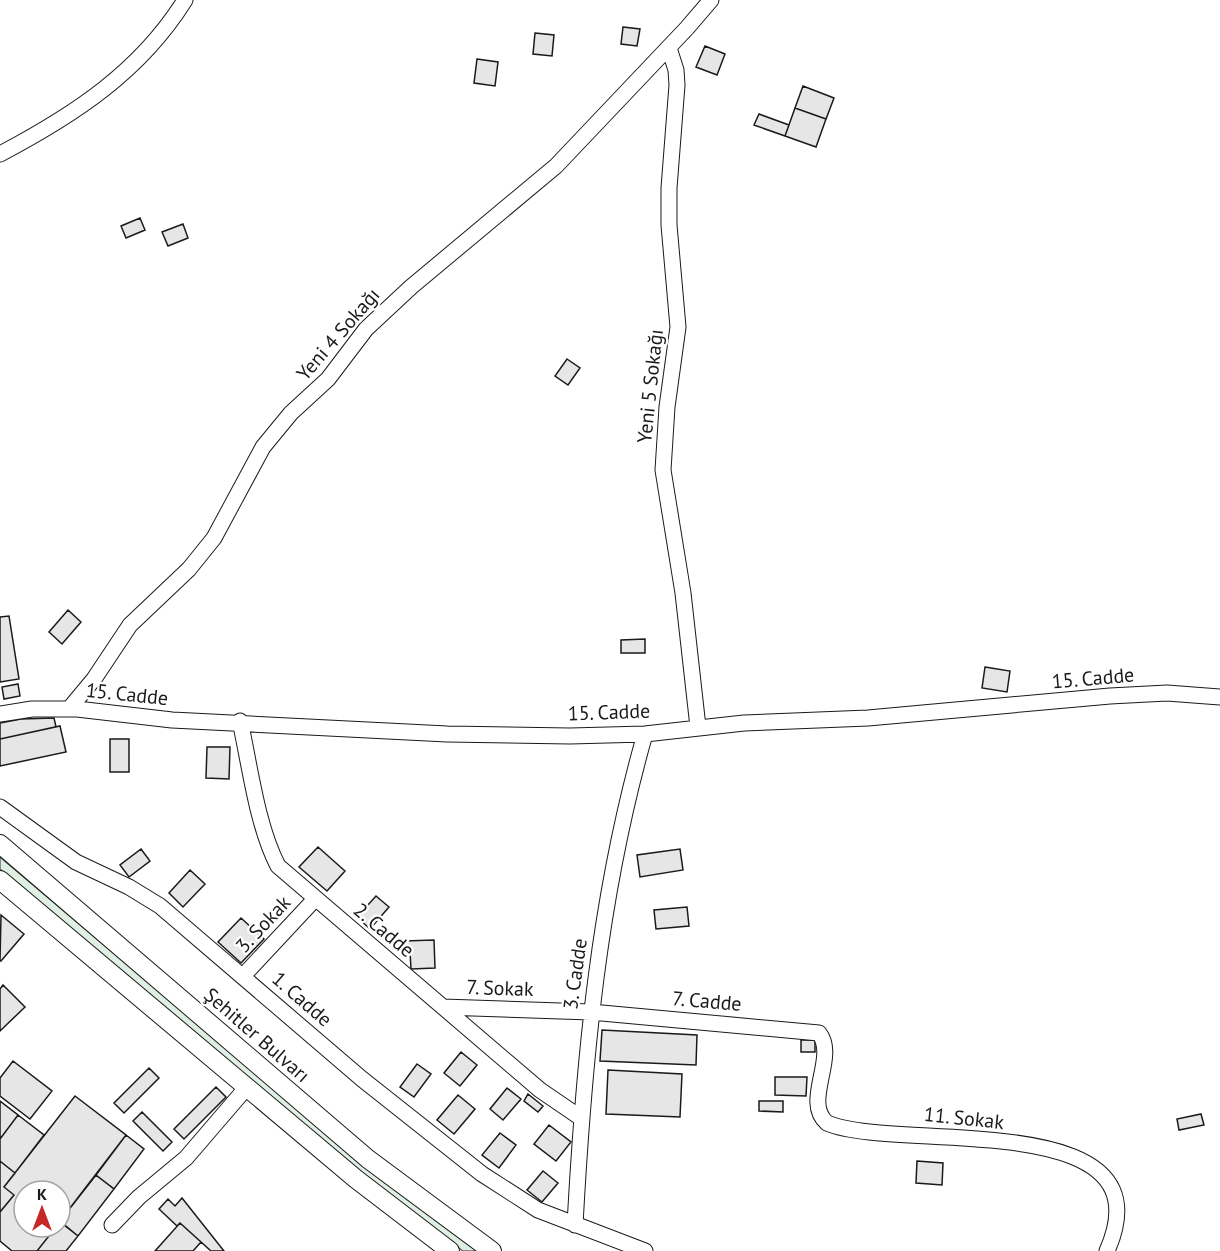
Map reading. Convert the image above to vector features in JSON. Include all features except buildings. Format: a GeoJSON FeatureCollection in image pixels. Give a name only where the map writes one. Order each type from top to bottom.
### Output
{"type":"FeatureCollection","features":[{"type":"Feature","properties":{"kind":"main road","name":"Şehitler Bulvarı"},"geometry":{"type":"LineString","coordinates":[[0,844],[368,1159],[492,1251]]}},
{"type":"Feature","properties":{"kind":"main road"},"geometry":{"type":"LineString","coordinates":[[0,880],[387,1204],[450,1251]]}},
{"type":"Feature","properties":{"kind":"street"},"geometry":{"type":"LineString","coordinates":[[0,154],[54,124],[111,85],[154,44],[185,0]]}},
{"type":"Feature","properties":{"kind":"street","name":"Yeni 4 Sokağı"},"geometry":{"type":"LineString","coordinates":[[69,709],[94,679],[130,625],[189,569],[214,538],[263,447],[291,413],[328,380],[366,329],[404,293],[556,166],[669,48],[711,0]]}},
{"type":"Feature","properties":{"kind":"street","name":"Yeni 5 Sokağı"},"geometry":{"type":"LineString","coordinates":[[669,48],[676,70],[670,144],[669,216],[678,327],[667,407],[663,470],[683,593],[698,727]]}},
{"type":"Feature","properties":{"kind":"street","name":"15. Cadde"},"geometry":{"type":"LineString","coordinates":[[0,714],[32,709],[69,709],[172,720],[480,735],[645,734],[698,727],[868,718],[1110,696],[1167,693],[1220,697]]}},
{"type":"Feature","properties":{"kind":"street","name":"2. Cadde"},"geometry":{"type":"LineString","coordinates":[[240,722],[273,856],[288,876],[540,1090],[581,1118]]}},
{"type":"Feature","properties":{"kind":"street","name":"3. Cadde"},"geometry":{"type":"LineString","coordinates":[[575,1225],[581,1118],[591,1012],[610,873],[645,734]]}},
{"type":"Feature","properties":{"kind":"street","name":"1. Cadde"},"geometry":{"type":"LineString","coordinates":[[0,807],[76,862],[129,887],[160,906],[362,1079],[482,1174],[523,1202],[575,1225],[645,1251]]}},
{"type":"Feature","properties":{"kind":"street","name":"3. Sokak"},"geometry":{"type":"LineString","coordinates":[[243,976],[315,899]]}},
{"type":"Feature","properties":{"kind":"street","name":"7. Sokak"},"geometry":{"type":"LineString","coordinates":[[443,1007],[591,1012]]}},
{"type":"Feature","properties":{"kind":"street","name":"7. Cadde"},"geometry":{"type":"LineString","coordinates":[[591,1012],[819,1033],[823,1038],[824,1052],[819,1111],[827,1123]]}},
{"type":"Feature","properties":{"kind":"street"},"geometry":{"type":"LineString","coordinates":[[112,1225],[139,1197],[186,1158],[247,1087]]}},
{"type":"Feature","properties":{"kind":"street","name":"11. Sokak"},"geometry":{"type":"LineString","coordinates":[[827,1123],[858,1129],[1046,1149],[1075,1156],[1094,1165],[1110,1182],[1116,1202],[1114,1234],[1107,1251]]}},
{"type":"Feature","properties":{"kind":"green space"},"geometry":{"type":"Polygon","coordinates":[[[0,857],[395,1190],[477,1251],[463,1251],[367,1179],[0,869],[0,857]]]}}]}
